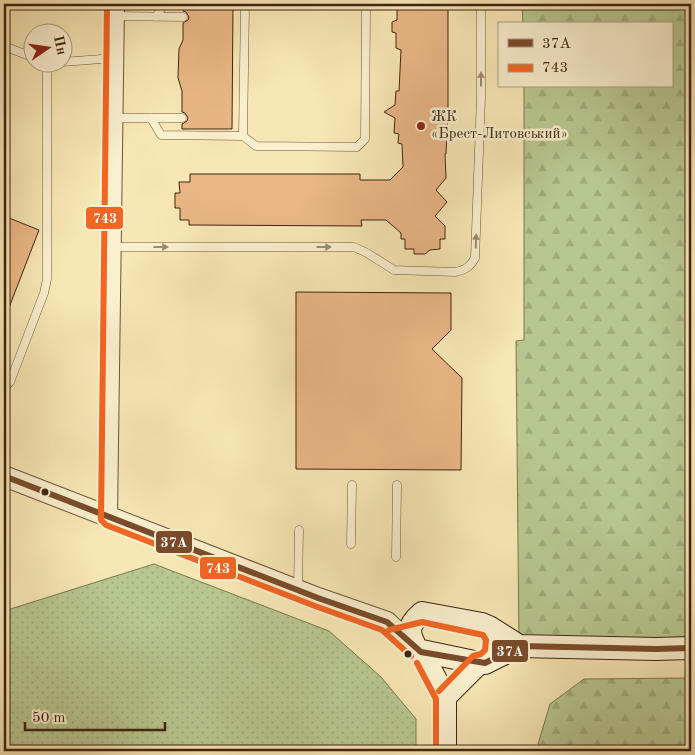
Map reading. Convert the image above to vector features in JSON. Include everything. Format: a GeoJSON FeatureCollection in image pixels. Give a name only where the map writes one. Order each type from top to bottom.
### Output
{"type":"FeatureCollection","features":[{"type":"Feature","properties":{"kind":"main road"},"geometry":{"type":"LineString","coordinates":[[445,751],[445,697],[410,635],[411,623],[422,612],[489,627],[519,646]]}},
{"type":"Feature","properties":{"kind":"main road"},"geometry":{"type":"LineString","coordinates":[[445,697],[494,654],[495,638],[489,627]]}},
{"type":"Feature","properties":{"kind":"main road"},"geometry":{"type":"LineString","coordinates":[[419,651],[482,663],[519,646],[691,648]]}},
{"type":"Feature","properties":{"kind":"street"},"geometry":{"type":"LineString","coordinates":[[109,517],[116,10]]}},
{"type":"Feature","properties":{"kind":"street"},"geometry":{"type":"LineString","coordinates":[[4,476],[298,590],[387,622],[419,651]]}},
{"type":"Feature","properties":{"kind":"street"},"geometry":{"type":"LineString","coordinates":[[387,622],[422,612]]}},
{"type":"Feature","properties":{"kind":"lane"},"geometry":{"type":"LineString","coordinates":[[156,17],[164,4]]}},
{"type":"Feature","properties":{"kind":"lane"},"geometry":{"type":"LineString","coordinates":[[243,136],[245,4]]}},
{"type":"Feature","properties":{"kind":"lane"},"geometry":{"type":"LineString","coordinates":[[151,118],[161,135],[243,136],[256,146],[357,148],[365,139],[366,8],[364,4]]}},
{"type":"Feature","properties":{"kind":"lane"},"geometry":{"type":"LineString","coordinates":[[113,247],[354,247],[394,270],[455,272],[464,270],[472,264],[475,258],[481,97],[481,4]]}},
{"type":"Feature","properties":{"kind":"lane"},"geometry":{"type":"LineString","coordinates":[[116,10],[156,17],[183,17]]}},
{"type":"Feature","properties":{"kind":"lane"},"geometry":{"type":"LineString","coordinates":[[4,46],[22,53]]}},
{"type":"Feature","properties":{"kind":"lane"},"geometry":{"type":"LineString","coordinates":[[72,61],[115,58]]}},
{"type":"Feature","properties":{"kind":"lane"},"geometry":{"type":"LineString","coordinates":[[4,388],[10,382],[44,293],[47,279],[47,72]]}},
{"type":"Feature","properties":{"kind":"lane"},"geometry":{"type":"LineString","coordinates":[[114,118],[182,118]]}},
{"type":"Feature","properties":{"kind":"lane"},"geometry":{"type":"LineString","coordinates":[[351,544],[352,485]]}},
{"type":"Feature","properties":{"kind":"lane"},"geometry":{"type":"LineString","coordinates":[[396,557],[398,485]]}},
{"type":"Feature","properties":{"kind":"lane"},"geometry":{"type":"LineString","coordinates":[[298,530],[298,590]]}},
{"type":"Feature","properties":{"kind":"green space"},"geometry":{"type":"Polygon","coordinates":[[[522,4],[691,4],[691,648],[519,646],[516,341],[524,340],[524,88],[672,88],[672,22],[523,22],[522,4]]]}},
{"type":"Feature","properties":{"kind":"green space"},"geometry":{"type":"Polygon","coordinates":[[[154,564],[329,631],[381,677],[416,719],[416,751],[4,751],[4,611],[154,564]]]}},
{"type":"Feature","properties":{"kind":"green space"},"geometry":{"type":"Polygon","coordinates":[[[691,678],[691,751],[536,751],[550,704],[584,679],[691,678]]]}},
{"type":"Feature","properties":{"kind":"building"},"geometry":{"type":"Polygon","coordinates":[[[183,4],[233,4],[232,129],[182,129],[182,124],[188,118],[182,112],[182,91],[178,78],[179,49],[183,40],[183,23],[189,17],[183,11],[183,4]]]}},
{"type":"Feature","properties":{"kind":"building"},"geometry":{"type":"Polygon","coordinates":[[[406,4],[448,4],[446,178],[436,190],[447,202],[435,216],[445,226],[445,239],[440,239],[440,249],[430,250],[425,254],[414,254],[414,249],[405,249],[405,239],[401,239],[401,233],[386,220],[361,220],[362,226],[189,225],[189,220],[180,220],[180,208],[175,208],[175,193],[180,193],[179,182],[190,182],[190,174],[360,174],[360,180],[390,180],[403,167],[402,144],[398,143],[399,134],[394,133],[395,118],[384,112],[395,105],[396,91],[399,91],[401,50],[396,48],[396,33],[392,32],[392,22],[397,20],[397,7],[406,4]]]}},
{"type":"Feature","properties":{"kind":"building"},"geometry":{"type":"Polygon","coordinates":[[[4,216],[39,230],[5,318],[4,318],[4,216]]]}},
{"type":"Feature","properties":{"kind":"building"},"geometry":{"type":"Polygon","coordinates":[[[296,292],[451,293],[451,330],[432,349],[462,378],[461,470],[296,469],[296,292]]]}},
{"type":"Feature","properties":{"kind":"transit line","name":"743"},"geometry":{"type":"LineString","coordinates":[[107,4],[101,520],[106,525],[382,630],[411,656]]}},
{"type":"Feature","properties":{"kind":"transit line","name":"37А"},"geometry":{"type":"LineString","coordinates":[[4,476],[318,598],[387,622],[421,652],[485,663],[519,646],[691,648]]}},
{"type":"Feature","properties":{"kind":"transit line","name":"743"},"geometry":{"type":"LineString","coordinates":[[389,630],[422,622],[483,635],[486,640],[485,650],[481,654],[473,656],[439,691]]}},
{"type":"Feature","properties":{"kind":"transit line","name":"743"},"geometry":{"type":"LineString","coordinates":[[417,663],[436,699],[436,751]]}},
{"type":"Feature","properties":{"kind":"place","name":"ЖК «Брест-Литовський»"},"geometry":{"type":"Point","coordinates":[421,126]}}]}
